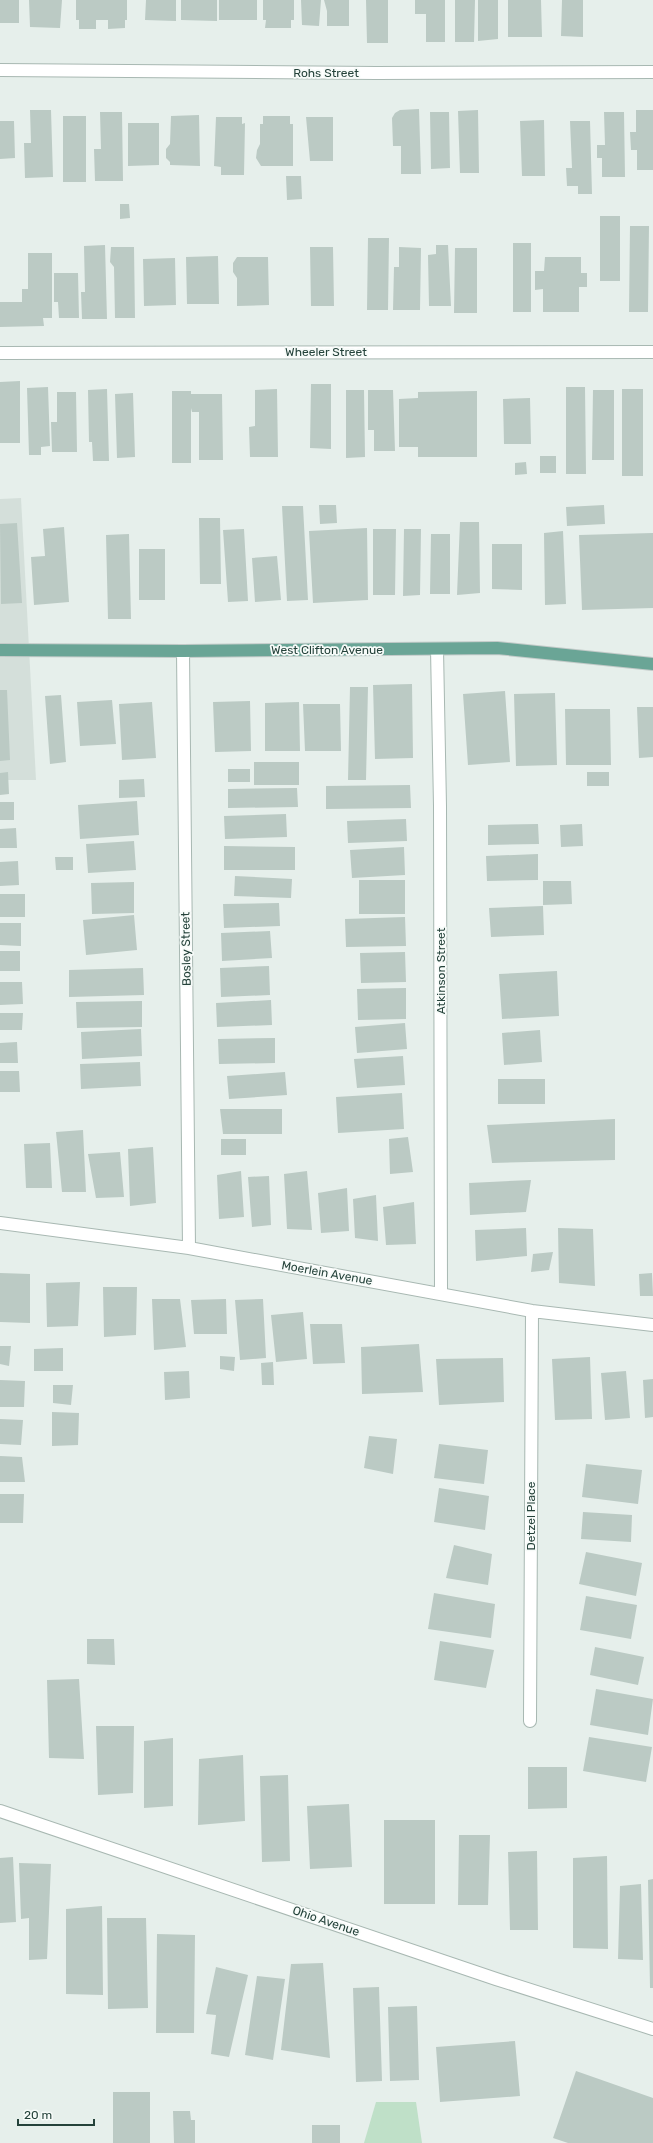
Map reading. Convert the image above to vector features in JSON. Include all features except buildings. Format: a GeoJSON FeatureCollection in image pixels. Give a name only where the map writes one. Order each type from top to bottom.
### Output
{"type":"FeatureCollection","features":[{"type":"Feature","properties":{"kind":"main road","name":"West Clifton Avenue"},"geometry":{"type":"LineString","coordinates":[[0,650],[183,651],[497,648],[557,652],[653,664]]}},
{"type":"Feature","properties":{"kind":"street","name":"Rohs Street"},"geometry":{"type":"LineString","coordinates":[[0,70],[376,73],[653,72]]}},
{"type":"Feature","properties":{"kind":"street","name":"Wheeler Street"},"geometry":{"type":"LineString","coordinates":[[0,353],[653,352]]}},
{"type":"Feature","properties":{"kind":"street","name":"Atkinson Street"},"geometry":{"type":"LineString","coordinates":[[437,649],[440,806],[441,1294]]}},
{"type":"Feature","properties":{"kind":"street","name":"Bosley Street"},"geometry":{"type":"LineString","coordinates":[[183,651],[189,1248]]}},
{"type":"Feature","properties":{"kind":"street","name":"Moerlein Avenue"},"geometry":{"type":"LineString","coordinates":[[0,1223],[189,1248],[532,1311],[653,1325]]}},
{"type":"Feature","properties":{"kind":"street","name":"Detzel Place"},"geometry":{"type":"LineString","coordinates":[[530,1721],[532,1311]]}},
{"type":"Feature","properties":{"kind":"street","name":"Ohio Avenue"},"geometry":{"type":"LineString","coordinates":[[0,1810],[496,1979],[653,2029]]}},
{"type":"Feature","properties":{"kind":"shaded area"},"geometry":{"type":"Polygon","coordinates":[[[21,498],[36,780],[0,780],[0,499],[21,498]]]}},
{"type":"Feature","properties":{"kind":"green space"},"geometry":{"type":"Polygon","coordinates":[[[376,2102],[416,2102],[422,2143],[364,2143],[376,2102]]]}}]}
